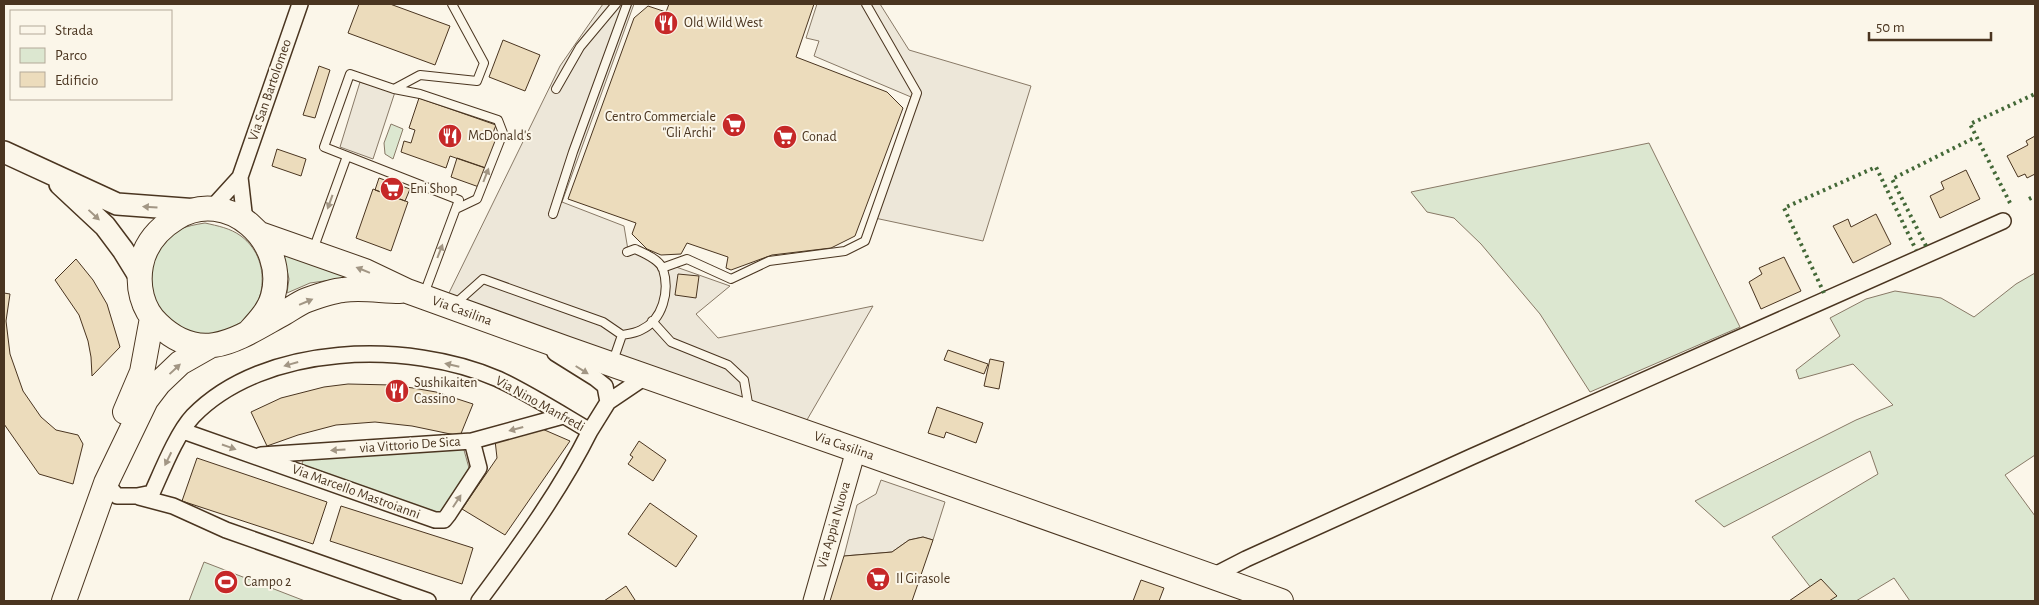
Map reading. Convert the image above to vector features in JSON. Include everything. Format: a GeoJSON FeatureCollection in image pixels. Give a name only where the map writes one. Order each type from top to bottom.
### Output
{"type":"FeatureCollection","features":[{"type":"Feature","properties":{"kind":"main road"},"geometry":{"type":"LineString","coordinates":[[4,152],[117,204],[204,210]]}},
{"type":"Feature","properties":{"kind":"main road"},"geometry":{"type":"LineString","coordinates":[[45,170],[105,226],[139,276]]}},
{"type":"Feature","properties":{"kind":"main road","name":"Via Casilina"},"geometry":{"type":"LineString","coordinates":[[210,346],[188,343],[168,334],[152,318],[142,298],[139,276],[142,257],[151,240],[164,226],[180,215],[204,210],[230,212],[253,227],[312,252],[365,270],[415,294],[452,308],[1281,601]]}},
{"type":"Feature","properties":{"kind":"main road","name":"Via Casilina"},"geometry":{"type":"LineString","coordinates":[[248,333],[264,317],[273,297],[276,275],[271,253],[253,227]]}},
{"type":"Feature","properties":{"kind":"main road","name":"Via Casilina"},"geometry":{"type":"LineString","coordinates":[[140,397],[160,383],[180,363],[210,346],[230,342],[305,301],[344,290],[415,294]]}},
{"type":"Feature","properties":{"kind":"main road"},"geometry":{"type":"LineString","coordinates":[[64,601],[106,483],[140,397],[142,372],[152,318]]}},
{"type":"Feature","properties":{"kind":"main road"},"geometry":{"type":"LineString","coordinates":[[50,601],[93,478],[140,397]]}},
{"type":"Feature","properties":{"kind":"street","name":"Via San Bartolomeo"},"geometry":{"type":"LineString","coordinates":[[240,177],[300,4]]}},
{"type":"Feature","properties":{"kind":"street"},"geometry":{"type":"LineString","coordinates":[[204,210],[240,177],[253,227]]}},
{"type":"Feature","properties":{"kind":"street"},"geometry":{"type":"LineString","coordinates":[[1211,576],[1471,457],[2003,221]]}},
{"type":"Feature","properties":{"kind":"street"},"geometry":{"type":"LineString","coordinates":[[526,334],[595,378],[604,386],[608,402],[645,377]]}},
{"type":"Feature","properties":{"kind":"street","name":"Via Nino Manfredi"},"geometry":{"type":"LineString","coordinates":[[137,496],[152,493],[192,417],[214,398],[241,382],[285,365],[308,359],[345,355],[390,355],[413,357],[462,367],[498,379],[590,431],[608,402]]}},
{"type":"Feature","properties":{"kind":"street","name":"via Vittorio De Sica"},"geometry":{"type":"LineString","coordinates":[[254,455],[472,440],[564,416]]}},
{"type":"Feature","properties":{"kind":"street","name":"Via Marcello Mastroianni"},"geometry":{"type":"LineString","coordinates":[[183,431],[435,520],[444,520],[479,468],[472,440]]}},
{"type":"Feature","properties":{"kind":"street"},"geometry":{"type":"LineString","coordinates":[[479,601],[505,566],[576,460],[590,431]]}},
{"type":"Feature","properties":{"kind":"street","name":"Via Appia Nuova"},"geometry":{"type":"LineString","coordinates":[[813,601],[856,450]]}},
{"type":"Feature","properties":{"kind":"street"},"geometry":{"type":"LineString","coordinates":[[106,483],[117,496],[137,496],[173,506],[226,530],[428,601]]}},
{"type":"Feature","properties":{"kind":"lane"},"geometry":{"type":"LineString","coordinates":[[394,89],[420,75],[476,81],[484,63],[452,4]]}},
{"type":"Feature","properties":{"kind":"lane"},"geometry":{"type":"LineString","coordinates":[[556,89],[580,47],[616,4]]}},
{"type":"Feature","properties":{"kind":"lane"},"geometry":{"type":"LineString","coordinates":[[553,214],[573,152],[627,4]]}},
{"type":"Feature","properties":{"kind":"lane"},"geometry":{"type":"LineString","coordinates":[[662,268],[687,259],[731,279],[769,261],[845,251],[865,241],[917,93],[866,4]]}},
{"type":"Feature","properties":{"kind":"lane"},"geometry":{"type":"LineString","coordinates":[[415,294],[459,200],[324,147],[350,74],[394,89],[420,94],[498,120],[503,133],[477,199],[456,209]]}},
{"type":"Feature","properties":{"kind":"lane"},"geometry":{"type":"LineString","coordinates":[[312,252],[347,156]]}},
{"type":"Feature","properties":{"kind":"lane"},"geometry":{"type":"LineString","coordinates":[[452,308],[484,279],[603,322],[622,335],[642,330],[652,321],[664,305],[665,288],[662,268],[642,252],[635,249],[627,252]]}},
{"type":"Feature","properties":{"kind":"lane"},"geometry":{"type":"LineString","coordinates":[[652,321],[672,342],[728,365],[744,380],[749,413]]}},
{"type":"Feature","properties":{"kind":"lane"},"geometry":{"type":"LineString","coordinates":[[611,365],[622,335]]}},
{"type":"Feature","properties":{"kind":"green space"},"geometry":{"type":"Polygon","coordinates":[[[391,124],[403,129],[393,159],[385,154],[384,143],[391,124]]]}},
{"type":"Feature","properties":{"kind":"green space"},"geometry":{"type":"Polygon","coordinates":[[[1649,143],[1740,327],[1590,392],[1540,314],[1481,244],[1454,218],[1427,212],[1411,192],[1649,143]]]}},
{"type":"Feature","properties":{"kind":"green space"},"geometry":{"type":"Polygon","coordinates":[[[205,223],[233,231],[252,247],[259,260],[262,275],[261,289],[257,304],[250,316],[240,327],[223,336],[185,337],[153,311],[146,271],[162,243],[174,232],[192,225],[205,223]]]}},
{"type":"Feature","properties":{"kind":"green space"},"geometry":{"type":"Polygon","coordinates":[[[283,253],[352,277],[310,283],[287,293],[289,279],[283,253]]]}},
{"type":"Feature","properties":{"kind":"green space"},"geometry":{"type":"Polygon","coordinates":[[[2035,273],[2035,455],[2005,475],[2035,516],[2035,601],[1910,601],[1894,578],[1856,601],[1821,601],[1772,537],[1878,474],[1870,451],[1724,527],[1695,501],[1856,420],[1893,405],[1853,364],[1799,379],[1796,370],[1840,336],[1830,318],[1866,299],[1895,291],[1941,298],[1974,317],[2016,284],[2035,273]]]}},
{"type":"Feature","properties":{"kind":"green space"},"geometry":{"type":"Polygon","coordinates":[[[457,446],[464,450],[469,468],[442,512],[436,514],[307,470],[302,463],[305,457],[457,446]]]}},
{"type":"Feature","properties":{"kind":"green space","name":"Campo 2"},"geometry":{"type":"Polygon","coordinates":[[[204,562],[305,601],[189,601],[204,562]]]}},
{"type":"Feature","properties":{"kind":"shaded area"},"geometry":{"type":"Polygon","coordinates":[[[603,4],[634,4],[562,202],[624,226],[628,250],[730,286],[696,314],[718,338],[873,306],[804,425],[447,297],[560,66],[603,4]]]}},
{"type":"Feature","properties":{"kind":"shaded area"},"geometry":{"type":"Polygon","coordinates":[[[817,4],[880,4],[909,50],[1031,86],[983,241],[870,217],[911,97],[814,56],[819,41],[806,38],[817,4]]]}},
{"type":"Feature","properties":{"kind":"shaded area"},"geometry":{"type":"Polygon","coordinates":[[[360,82],[395,92],[373,159],[340,147],[360,82]]]}},
{"type":"Feature","properties":{"kind":"shaded area"},"geometry":{"type":"Polygon","coordinates":[[[881,480],[945,502],[933,540],[923,537],[909,540],[892,552],[844,556],[857,505],[876,494],[881,480]]]}},
{"type":"Feature","properties":{"kind":"building"},"geometry":{"type":"Polygon","coordinates":[[[359,4],[390,4],[450,26],[435,65],[348,33],[359,4]]]}},
{"type":"Feature","properties":{"kind":"building"},"geometry":{"type":"Polygon","coordinates":[[[669,4],[814,4],[796,57],[887,92],[903,108],[855,236],[831,248],[772,255],[731,270],[726,268],[728,257],[687,243],[681,254],[661,255],[647,249],[632,234],[636,223],[568,199],[634,18],[648,6],[666,12],[669,4]]]}},
{"type":"Feature","properties":{"kind":"building"},"geometry":{"type":"Polygon","coordinates":[[[503,40],[540,55],[525,91],[489,77],[503,40]]]}},
{"type":"Feature","properties":{"kind":"building"},"geometry":{"type":"Polygon","coordinates":[[[319,66],[330,70],[315,118],[303,115],[319,66]]]}},
{"type":"Feature","properties":{"kind":"building"},"geometry":{"type":"Polygon","coordinates":[[[419,98],[496,125],[491,138],[498,140],[488,169],[450,156],[446,168],[401,152],[404,141],[411,143],[415,130],[409,128],[419,98]]]}},
{"type":"Feature","properties":{"kind":"building"},"geometry":{"type":"Polygon","coordinates":[[[2035,136],[2035,174],[2027,178],[2025,174],[2018,177],[2007,156],[2028,145],[2026,141],[2035,136]]]}},
{"type":"Feature","properties":{"kind":"building"},"geometry":{"type":"Polygon","coordinates":[[[277,149],[306,159],[301,176],[272,166],[277,149]]]}},
{"type":"Feature","properties":{"kind":"building"},"geometry":{"type":"Polygon","coordinates":[[[457,158],[486,168],[479,187],[451,177],[457,158]]]}},
{"type":"Feature","properties":{"kind":"building"},"geometry":{"type":"Polygon","coordinates":[[[1966,170],[1980,199],[1940,218],[1930,196],[1944,189],[1941,182],[1966,170]]]}},
{"type":"Feature","properties":{"kind":"building"},"geometry":{"type":"Polygon","coordinates":[[[379,178],[410,189],[405,201],[375,190],[379,178]]]}},
{"type":"Feature","properties":{"kind":"building"},"geometry":{"type":"Polygon","coordinates":[[[373,189],[408,202],[391,251],[356,238],[373,189]]]}},
{"type":"Feature","properties":{"kind":"building"},"geometry":{"type":"Polygon","coordinates":[[[1876,214],[1891,244],[1853,263],[1833,226],[1848,219],[1851,227],[1876,214]]]}},
{"type":"Feature","properties":{"kind":"building"},"geometry":{"type":"Polygon","coordinates":[[[1784,257],[1801,291],[1761,309],[1749,282],[1762,274],[1759,268],[1784,257]]]}},
{"type":"Feature","properties":{"kind":"building"},"geometry":{"type":"Polygon","coordinates":[[[76,259],[93,280],[107,304],[120,347],[92,376],[88,341],[79,315],[55,280],[76,259]]]}},
{"type":"Feature","properties":{"kind":"building"},"geometry":{"type":"Polygon","coordinates":[[[678,274],[699,276],[696,298],[675,295],[678,274]]]}},
{"type":"Feature","properties":{"kind":"building"},"geometry":{"type":"Polygon","coordinates":[[[4,293],[10,294],[6,321],[10,354],[23,391],[41,417],[56,430],[78,435],[83,444],[73,484],[39,474],[4,424],[4,293]]]}},
{"type":"Feature","properties":{"kind":"building"},"geometry":{"type":"Polygon","coordinates":[[[948,350],[988,364],[984,374],[944,360],[948,350]]]}},
{"type":"Feature","properties":{"kind":"building"},"geometry":{"type":"Polygon","coordinates":[[[990,359],[1004,362],[999,389],[984,386],[990,359]]]}},
{"type":"Feature","properties":{"kind":"building"},"geometry":{"type":"Polygon","coordinates":[[[348,384],[392,385],[413,388],[436,392],[473,404],[460,436],[412,426],[375,422],[336,425],[267,446],[251,412],[281,398],[324,387],[348,384]]]}},
{"type":"Feature","properties":{"kind":"building"},"geometry":{"type":"Polygon","coordinates":[[[937,407],[983,423],[976,443],[946,432],[944,438],[928,433],[937,407]]]}},
{"type":"Feature","properties":{"kind":"building"},"geometry":{"type":"Polygon","coordinates":[[[540,428],[570,441],[505,535],[462,509],[497,458],[495,440],[540,428]]]}},
{"type":"Feature","properties":{"kind":"building"},"geometry":{"type":"Polygon","coordinates":[[[639,441],[666,460],[653,481],[628,464],[633,457],[630,455],[639,441]]]}},
{"type":"Feature","properties":{"kind":"building"},"geometry":{"type":"Polygon","coordinates":[[[197,458],[327,502],[313,544],[182,501],[197,458]]]}},
{"type":"Feature","properties":{"kind":"building"},"geometry":{"type":"Polygon","coordinates":[[[650,503],[697,536],[676,567],[628,534],[650,503]]]}},
{"type":"Feature","properties":{"kind":"building"},"geometry":{"type":"Polygon","coordinates":[[[341,506],[473,548],[462,584],[330,541],[341,506]]]}},
{"type":"Feature","properties":{"kind":"building","name":"Il Girasole"},"geometry":{"type":"Polygon","coordinates":[[[923,537],[933,540],[912,601],[830,601],[844,556],[892,552],[909,540],[923,537]]]}},
{"type":"Feature","properties":{"kind":"building"},"geometry":{"type":"Polygon","coordinates":[[[1821,579],[1837,596],[1829,601],[1789,601],[1821,579]]]}},
{"type":"Feature","properties":{"kind":"building"},"geometry":{"type":"Polygon","coordinates":[[[1141,580],[1164,588],[1159,601],[1133,601],[1141,580]]]}},
{"type":"Feature","properties":{"kind":"building"},"geometry":{"type":"Polygon","coordinates":[[[626,586],[635,600],[604,601],[626,586]]]}},
{"type":"Feature","properties":{"kind":"hedge"},"geometry":{"type":"LineString","coordinates":[[2010,203],[1970,124],[2035,94]]}},
{"type":"Feature","properties":{"kind":"hedge"},"geometry":{"type":"LineString","coordinates":[[1926,246],[1892,179],[1976,137]]}},
{"type":"Feature","properties":{"kind":"hedge"},"geometry":{"type":"LineString","coordinates":[[1824,293],[1784,208],[1876,167],[1916,250]]}},
{"type":"Feature","properties":{"kind":"hedge"},"geometry":{"type":"LineString","coordinates":[[2029,199],[2035,196]]}},
{"type":"Feature","properties":{"kind":"place","name":"Old Wild West"},"geometry":{"type":"Point","coordinates":[666,23]}},
{"type":"Feature","properties":{"kind":"place","name":"Centro Commerciale \"Gli Archi\""},"geometry":{"type":"Point","coordinates":[734,125]}},
{"type":"Feature","properties":{"kind":"place","name":"McDonald's"},"geometry":{"type":"Point","coordinates":[450,136]}},
{"type":"Feature","properties":{"kind":"place","name":"Conad"},"geometry":{"type":"Point","coordinates":[785,137]}},
{"type":"Feature","properties":{"kind":"place","name":"Eni Shop"},"geometry":{"type":"Point","coordinates":[392,189]}},
{"type":"Feature","properties":{"kind":"place","name":"Sushikaiten Cassino"},"geometry":{"type":"Point","coordinates":[397,391]}},
{"type":"Feature","properties":{"kind":"place","name":"Il Girasole"},"geometry":{"type":"Point","coordinates":[878,579]}},
{"type":"Feature","properties":{"kind":"place","name":"Campo 2"},"geometry":{"type":"Point","coordinates":[226,582]}}]}
